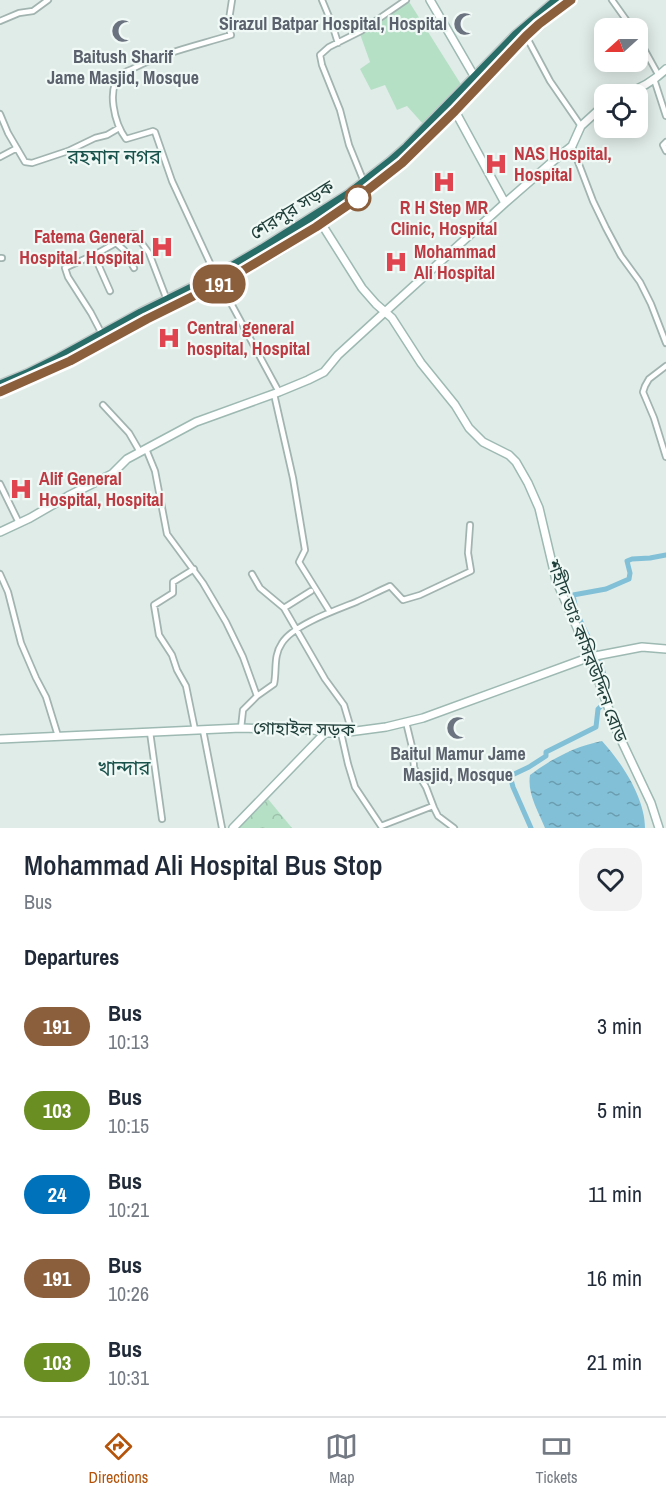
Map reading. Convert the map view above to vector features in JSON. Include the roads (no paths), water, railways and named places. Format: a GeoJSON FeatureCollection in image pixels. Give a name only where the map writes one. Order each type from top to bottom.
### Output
{"type":"FeatureCollection","features":[{"type":"Feature","properties":{"kind":"highway","name":"শেরপুর সড়ক"},"geometry":{"type":"LineString","coordinates":[[0,385],[27,374],[167,300],[218,279],[349,194],[402,163],[455,111],[516,35],[557,0]]}},
{"type":"Feature","properties":{"kind":"highway","name":"শেরপুর সড়ক"},"geometry":{"type":"LineString","coordinates":[[0,392],[70,361],[321,223],[367,185],[539,24],[571,0]]}},
{"type":"Feature","properties":{"kind":"street"},"geometry":{"type":"LineString","coordinates":[[0,21],[19,13],[33,12],[48,0]]}},
{"type":"Feature","properties":{"kind":"street"},"geometry":{"type":"LineString","coordinates":[[231,0],[228,26],[231,35],[155,58],[121,75],[112,98],[119,128],[126,139],[156,132],[172,181],[218,279],[276,393],[305,550],[299,562],[330,612]]}},
{"type":"Feature","properties":{"kind":"street"},"geometry":{"type":"LineString","coordinates":[[322,0],[338,43]]}},
{"type":"Feature","properties":{"kind":"street"},"geometry":{"type":"LineString","coordinates":[[367,185],[349,145],[340,110],[320,55],[323,51],[361,31],[406,0]]}},
{"type":"Feature","properties":{"kind":"street"},"geometry":{"type":"LineString","coordinates":[[430,0],[477,82]]}},
{"type":"Feature","properties":{"kind":"street"},"geometry":{"type":"LineString","coordinates":[[612,0],[625,18]]}},
{"type":"Feature","properties":{"kind":"street"},"geometry":{"type":"LineString","coordinates":[[526,36],[550,81],[580,126]]}},
{"type":"Feature","properties":{"kind":"street"},"geometry":{"type":"LineString","coordinates":[[648,60],[656,78],[666,116]]}},
{"type":"Feature","properties":{"kind":"street"},"geometry":{"type":"LineString","coordinates":[[647,84],[666,69]]}},
{"type":"Feature","properties":{"kind":"street"},"geometry":{"type":"LineString","coordinates":[[455,111],[505,203]]}},
{"type":"Feature","properties":{"kind":"street"},"geometry":{"type":"LineString","coordinates":[[0,114],[25,162],[32,163],[68,151],[119,128]]}},
{"type":"Feature","properties":{"kind":"street"},"geometry":{"type":"LineString","coordinates":[[0,532],[112,474],[127,459],[196,422],[276,393],[324,372],[338,355],[386,311],[505,203],[572,146],[580,126],[594,114]]}},
{"type":"Feature","properties":{"kind":"street"},"geometry":{"type":"LineString","coordinates":[[666,142],[663,145],[666,151]]}},
{"type":"Feature","properties":{"kind":"street"},"geometry":{"type":"LineString","coordinates":[[572,146],[593,201],[621,256],[640,282],[666,343]]}},
{"type":"Feature","properties":{"kind":"street"},"geometry":{"type":"LineString","coordinates":[[0,157],[16,148]]}},
{"type":"Feature","properties":{"kind":"street","name":"শহীদ ডাঃ কসিরউদ্দিন রোড"},"geometry":{"type":"LineString","coordinates":[[321,223],[362,288],[392,318],[421,363],[455,405],[469,428],[483,442],[509,455],[516,462],[528,483],[539,508],[556,580],[594,656],[612,719],[651,803],[659,828]]}},
{"type":"Feature","properties":{"kind":"street"},"geometry":{"type":"LineString","coordinates":[[102,334],[65,268],[135,234],[148,254],[167,300]]}},
{"type":"Feature","properties":{"kind":"street"},"geometry":{"type":"LineString","coordinates":[[116,243],[124,250],[134,268]]}},
{"type":"Feature","properties":{"kind":"street"},"geometry":{"type":"LineString","coordinates":[[94,255],[110,291]]}},
{"type":"Feature","properties":{"kind":"street"},"geometry":{"type":"LineString","coordinates":[[666,366],[649,379],[644,392],[666,457]]}},
{"type":"Feature","properties":{"kind":"street"},"geometry":{"type":"LineString","coordinates":[[103,405],[129,433],[155,471],[167,534],[194,569],[236,639],[256,696]]}},
{"type":"Feature","properties":{"kind":"street"},"geometry":{"type":"LineString","coordinates":[[0,484],[19,523]]}},
{"type":"Feature","properties":{"kind":"street"},"geometry":{"type":"LineString","coordinates":[[241,728],[243,710],[256,696],[274,684],[275,657],[282,642],[297,629],[390,586],[403,600],[420,595],[471,571],[468,553],[470,525]]}},
{"type":"Feature","properties":{"kind":"street"},"geometry":{"type":"LineString","coordinates":[[194,569],[173,582],[172,592],[154,606],[159,635],[172,655],[186,686],[222,828]]}},
{"type":"Feature","properties":{"kind":"street"},"geometry":{"type":"LineString","coordinates":[[0,574],[8,592],[21,643],[46,697],[58,736]]}},
{"type":"Feature","properties":{"kind":"street"},"geometry":{"type":"LineString","coordinates":[[252,574],[260,588],[284,608],[325,679],[344,705],[352,732]]}},
{"type":"Feature","properties":{"kind":"street"},"geometry":{"type":"LineString","coordinates":[[284,608],[311,591]]}},
{"type":"Feature","properties":{"kind":"street","name":"গোহাইল সড়ক"},"geometry":{"type":"LineString","coordinates":[[0,740],[241,728],[314,730],[325,733],[352,732],[432,716],[594,656],[642,647],[666,649]]}},
{"type":"Feature","properties":{"kind":"street"},"geometry":{"type":"LineString","coordinates":[[406,722],[414,768],[426,787],[438,816],[454,828]]}},
{"type":"Feature","properties":{"kind":"street"},"geometry":{"type":"LineString","coordinates":[[150,732],[162,819]]}},
{"type":"Feature","properties":{"kind":"street"},"geometry":{"type":"LineString","coordinates":[[233,828],[325,733]]}},
{"type":"Feature","properties":{"kind":"street"},"geometry":{"type":"LineString","coordinates":[[341,733],[355,787],[381,826],[433,806]]}},
{"type":"Feature","properties":{"kind":"water"},"geometry":{"type":"Polygon","coordinates":[[[602,741],[617,760],[637,793],[645,828],[545,828],[532,795],[530,775],[564,754],[602,741]]]}},
{"type":"Feature","properties":{"kind":"waterway"},"geometry":{"type":"LineString","coordinates":[[531,828],[510,776],[546,756],[546,752],[596,727],[598,709],[609,699],[601,664],[579,618],[573,595],[606,589],[629,579],[627,561],[666,555]]}},
{"type":"Feature","properties":{"kind":"place","name":"Sirazul Batpar Hospital, Hospital"},"geometry":{"type":"Point","coordinates":[465,24]}},
{"type":"Feature","properties":{"kind":"place","name":"Baitush Sharif Jame Masjid, Mosque"},"geometry":{"type":"Point","coordinates":[123,31]}},
{"type":"Feature","properties":{"kind":"place","name":"NAS Hospital, Hospital"},"geometry":{"type":"Point","coordinates":[496,164]}},
{"type":"Feature","properties":{"kind":"place","name":"R H Step MR Clinic, Hospital"},"geometry":{"type":"Point","coordinates":[444,182]}},
{"type":"Feature","properties":{"kind":"place","name":"Fatema General Hospital. Hospital"},"geometry":{"type":"Point","coordinates":[162,247]}},
{"type":"Feature","properties":{"kind":"place","name":"Mohammad Ali Hospital"},"geometry":{"type":"Point","coordinates":[396,262]}},
{"type":"Feature","properties":{"kind":"place","name":"Central general hospital, Hospital"},"geometry":{"type":"Point","coordinates":[169,338]}},
{"type":"Feature","properties":{"kind":"place","name":"Alif General Hospital, Hospital"},"geometry":{"type":"Point","coordinates":[21,489]}},
{"type":"Feature","properties":{"kind":"place","name":"Baitul Mamur Jame Masjid, Mosque"},"geometry":{"type":"Point","coordinates":[458,728]}},
{"type":"Feature","properties":{"kind":"district","name":"রহমান নগর"},"geometry":{"type":"Point","coordinates":[114,157]}},
{"type":"Feature","properties":{"kind":"district","name":"খান্দার"},"geometry":{"type":"Point","coordinates":[124,768]}}]}
